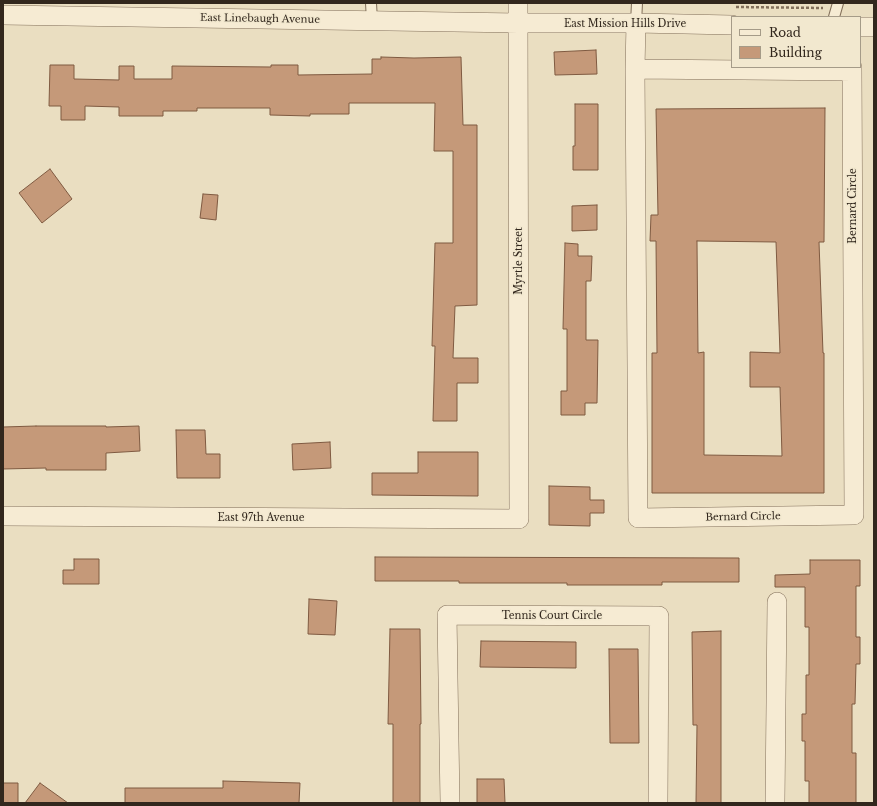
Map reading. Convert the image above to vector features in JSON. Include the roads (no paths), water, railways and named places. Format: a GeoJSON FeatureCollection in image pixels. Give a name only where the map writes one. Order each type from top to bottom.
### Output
{"type":"FeatureCollection","features":[{"type":"Feature","properties":{"kind":"street","name":"Myrtle Street"},"geometry":{"type":"LineString","coordinates":[[518,3],[519,519]]}},
{"type":"Feature","properties":{"kind":"street","name":"East Linebaugh Avenue"},"geometry":{"type":"LineString","coordinates":[[3,15],[372,12],[518,23]]}},
{"type":"Feature","properties":{"kind":"street","name":"East Mission Hills Drive"},"geometry":{"type":"LineString","coordinates":[[518,23],[636,23],[731,16]]}},
{"type":"Feature","properties":{"kind":"street","name":"Bernard Circle"},"geometry":{"type":"LineString","coordinates":[[635,69],[852,69],[854,515],[638,518],[635,69],[636,23]]}},
{"type":"Feature","properties":{"kind":"street"},"geometry":{"type":"LineString","coordinates":[[861,27],[874,26]]}},
{"type":"Feature","properties":{"kind":"street","name":"East 97th Avenue"},"geometry":{"type":"LineString","coordinates":[[3,516],[519,519]]}},
{"type":"Feature","properties":{"kind":"street"},"geometry":{"type":"LineString","coordinates":[[775,803],[777,602]]}},
{"type":"Feature","properties":{"kind":"street","name":"Tennis Court Circle"},"geometry":{"type":"LineString","coordinates":[[450,803],[447,615],[659,616],[658,803]]}},
{"type":"Feature","properties":{"kind":"lane"},"geometry":{"type":"LineString","coordinates":[[636,23],[637,3]]}}]}
